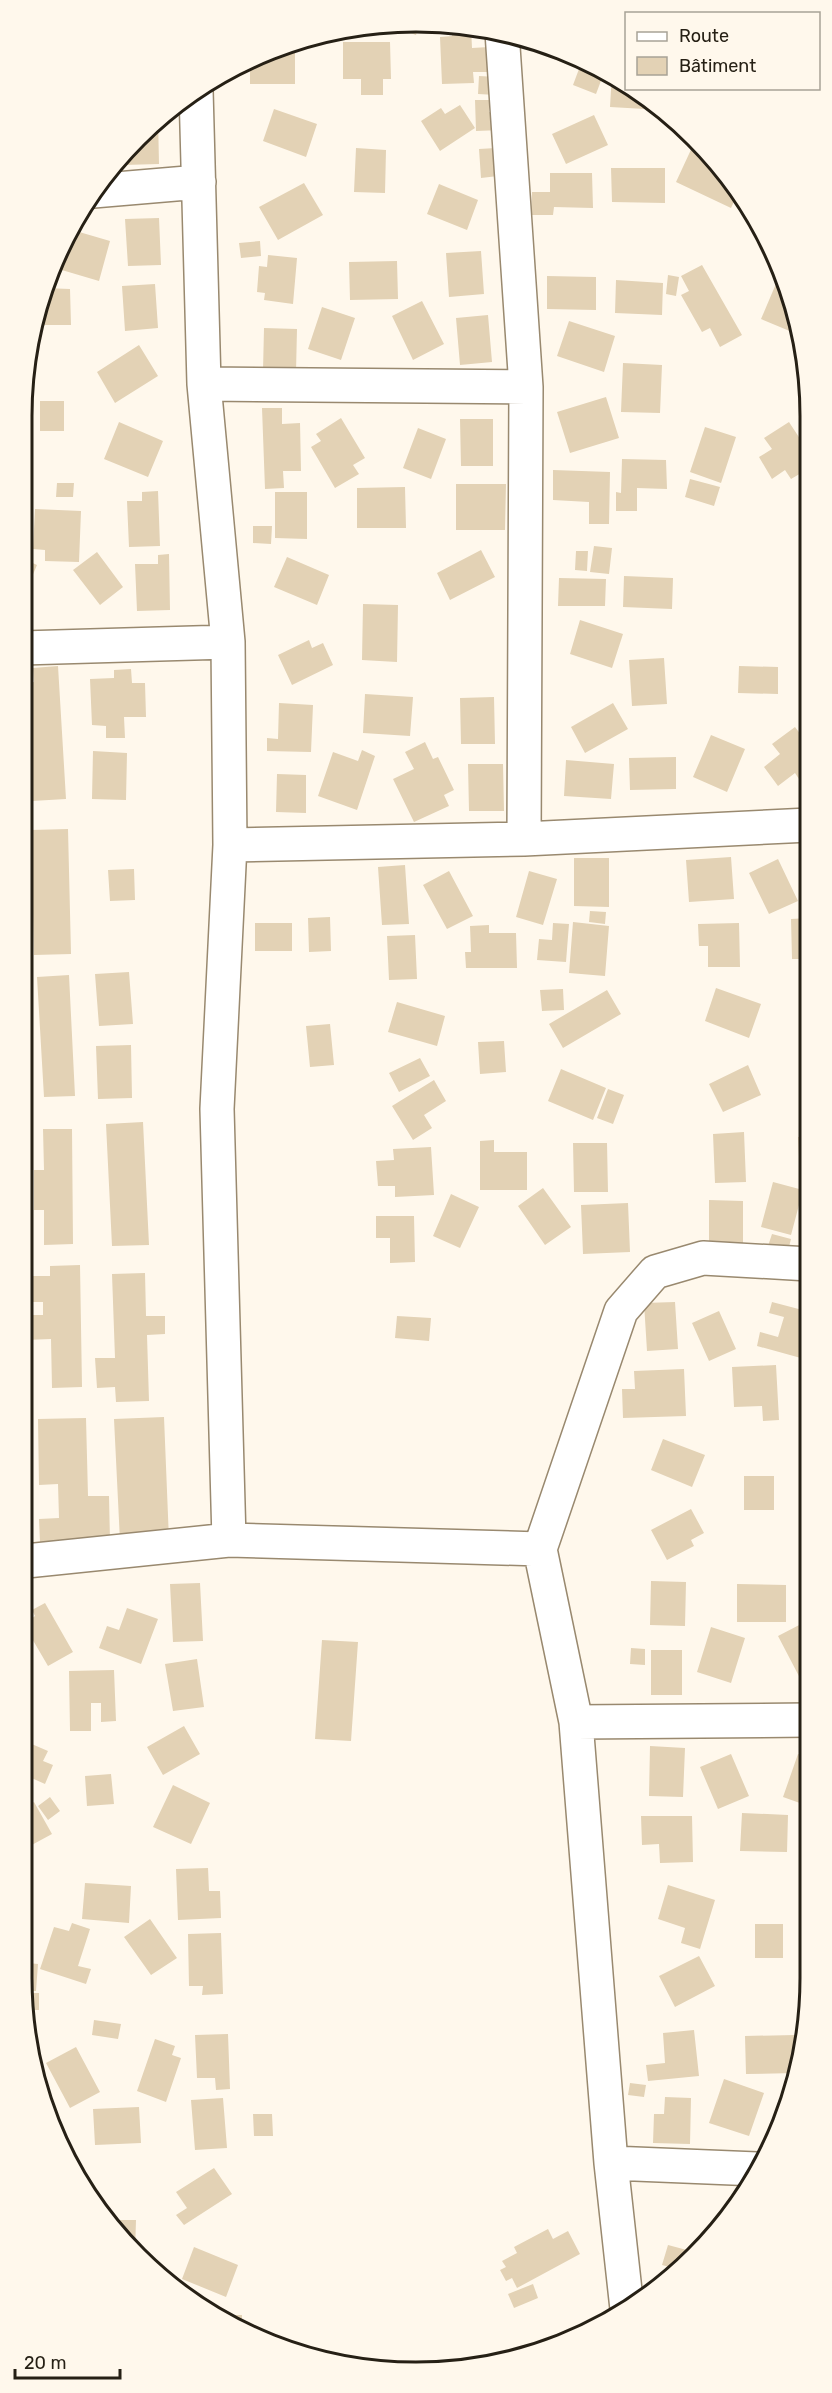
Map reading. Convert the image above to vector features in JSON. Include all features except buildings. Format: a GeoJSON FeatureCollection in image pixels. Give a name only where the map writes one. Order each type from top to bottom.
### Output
{"type":"FeatureCollection","features":[{"type":"Feature","properties":{"kind":"street"},"geometry":{"type":"LineString","coordinates":[[503,42],[526,387],[524,839]]}},
{"type":"Feature","properties":{"kind":"street"},"geometry":{"type":"LineString","coordinates":[[196,100],[204,384],[228,642],[230,845],[217,1110],[229,1540]]}},
{"type":"Feature","properties":{"kind":"street"},"geometry":{"type":"LineString","coordinates":[[105,190],[199,182]]}},
{"type":"Feature","properties":{"kind":"street"},"geometry":{"type":"LineString","coordinates":[[204,384],[526,387]]}},
{"type":"Feature","properties":{"kind":"street"},"geometry":{"type":"LineString","coordinates":[[32,648],[228,642]]}},
{"type":"Feature","properties":{"kind":"street"},"geometry":{"type":"LineString","coordinates":[[230,845],[524,839],[800,825]]}},
{"type":"Feature","properties":{"kind":"street"},"geometry":{"type":"LineString","coordinates":[[626,2299],[611,2163],[576,1722],[540,1549],[621,1311],[655,1272],[703,1258],[800,1263]]}},
{"type":"Feature","properties":{"kind":"street"},"geometry":{"type":"LineString","coordinates":[[32,1560],[229,1540],[540,1549]]}},
{"type":"Feature","properties":{"kind":"street"},"geometry":{"type":"LineString","coordinates":[[576,1722],[800,1720]]}},
{"type":"Feature","properties":{"kind":"street"},"geometry":{"type":"LineString","coordinates":[[611,2163],[749,2169]]}}]}
